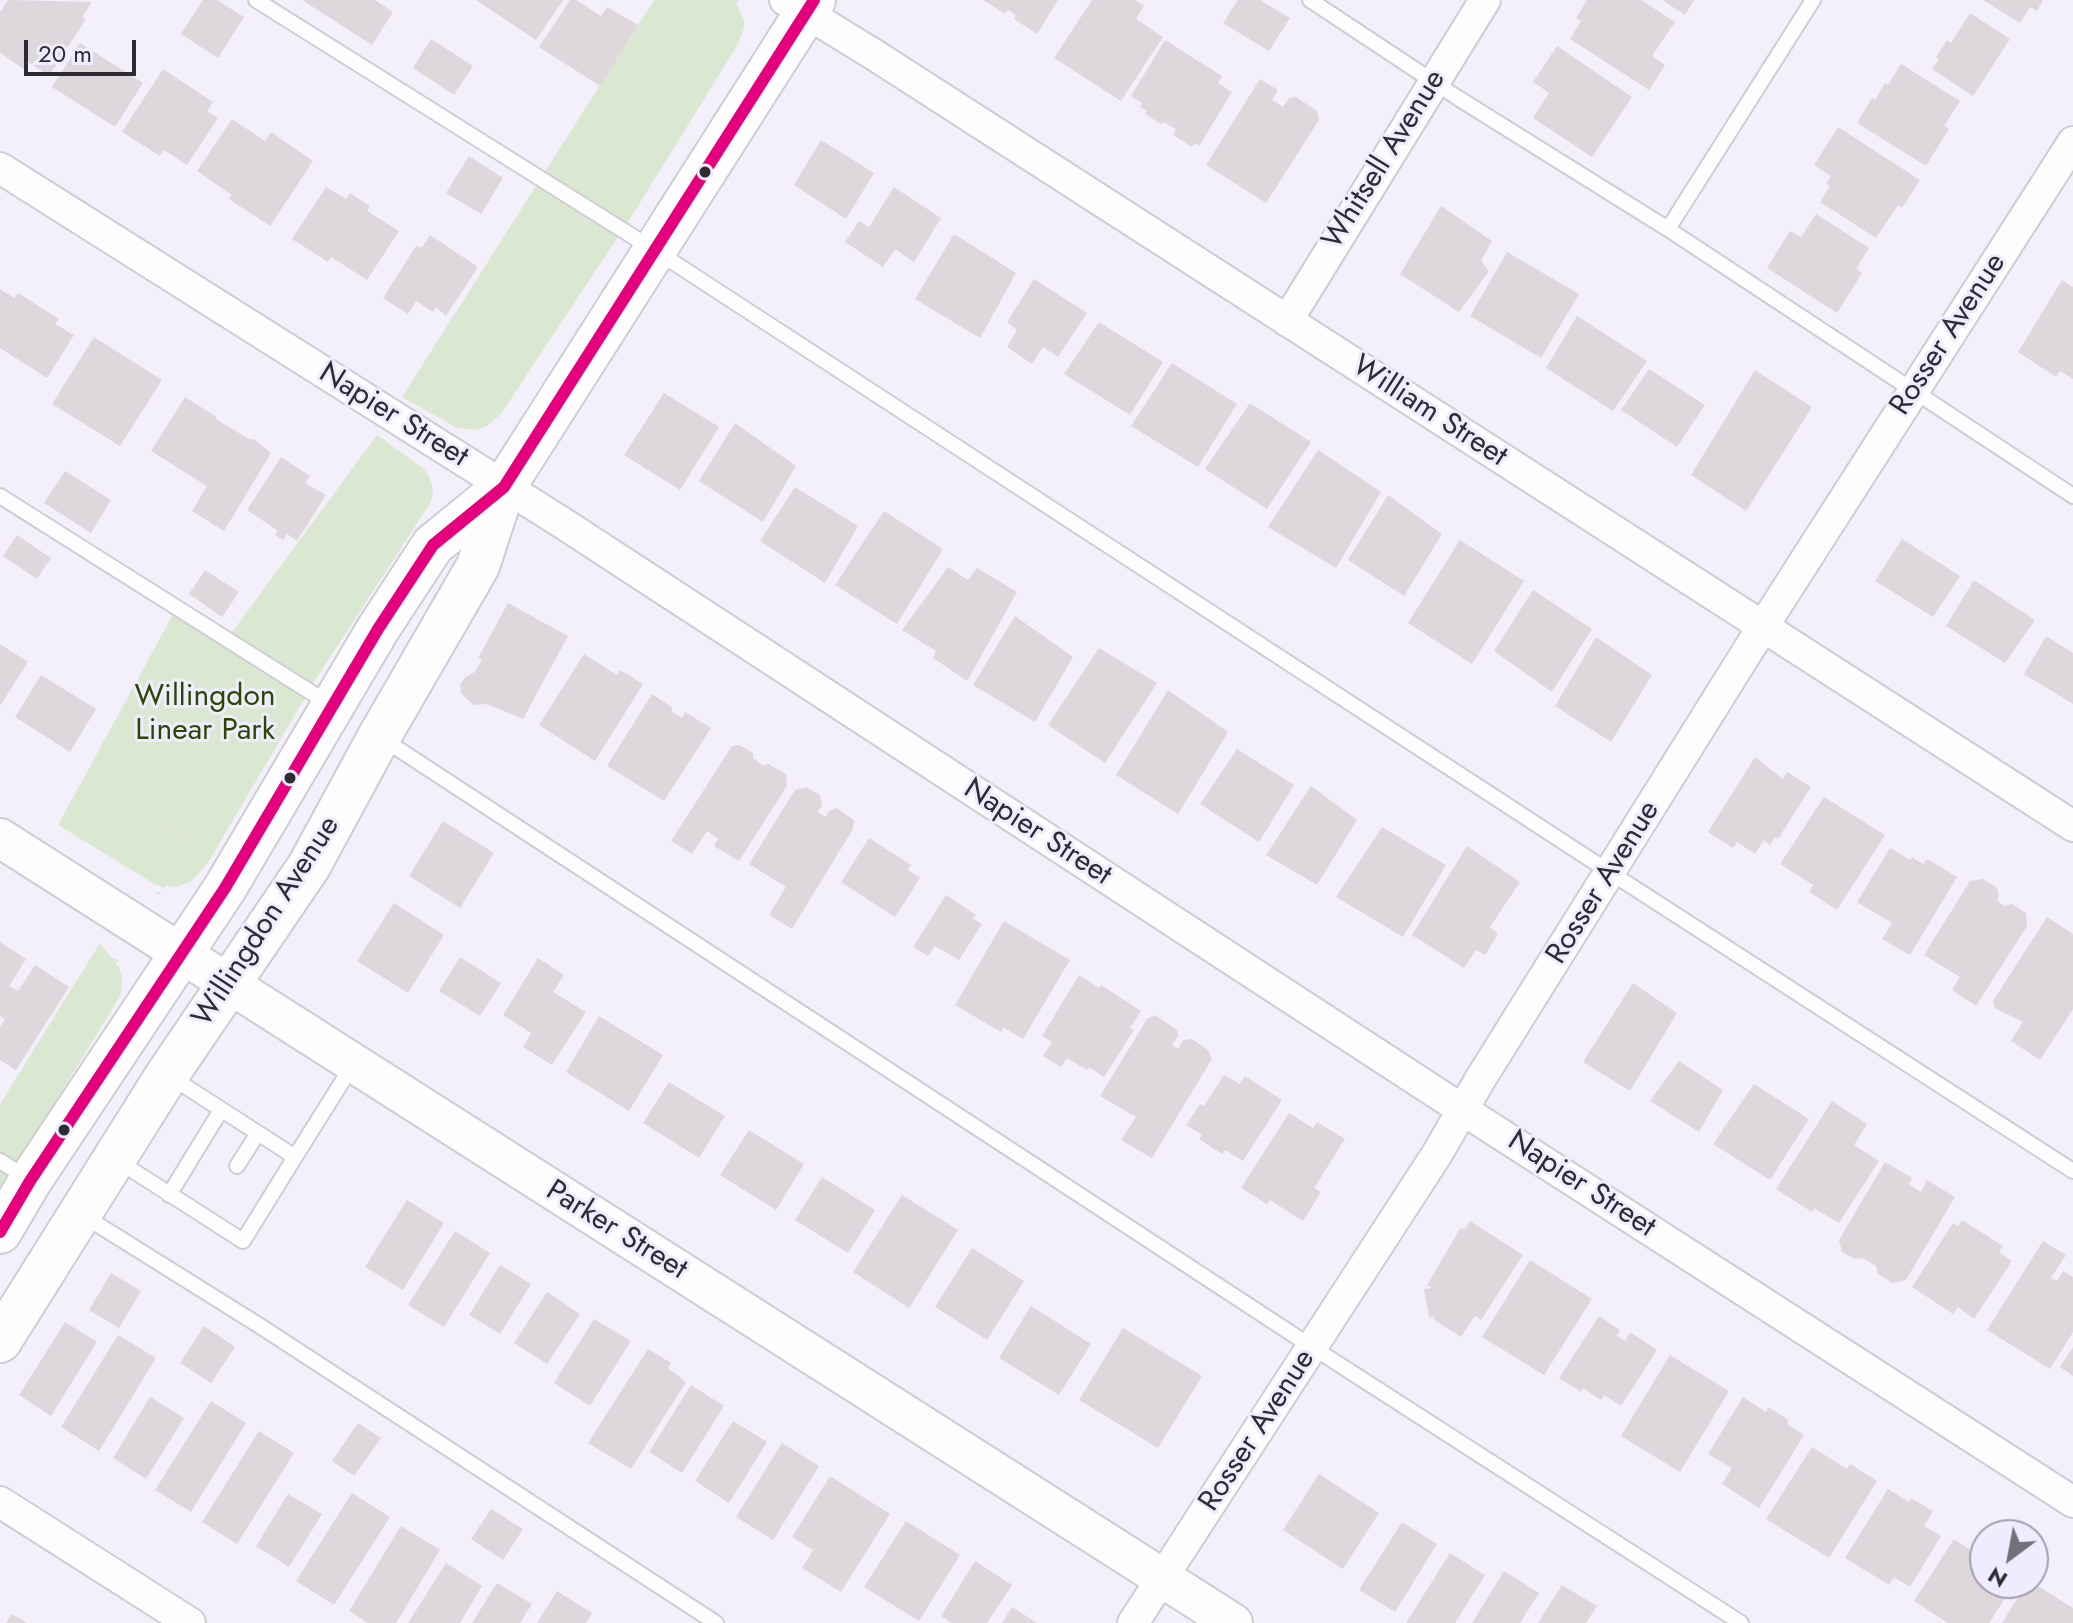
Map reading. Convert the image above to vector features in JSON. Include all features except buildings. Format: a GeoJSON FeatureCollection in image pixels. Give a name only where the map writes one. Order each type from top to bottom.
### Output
{"type":"FeatureCollection","features":[{"type":"Feature","properties":{"kind":"main road","name":"Willingdon Avenue"},"geometry":{"type":"LineString","coordinates":[[0,1341],[167,1075],[309,866],[478,566],[504,487],[656,251],[801,4]]}},
{"type":"Feature","properties":{"kind":"main road","name":"Willingdon Avenue"},"geometry":{"type":"LineString","coordinates":[[0,1232],[15,1171],[225,888],[378,629],[433,545],[504,487]]}},
{"type":"Feature","properties":{"kind":"street","name":"Whitsell Avenue"},"geometry":{"type":"LineString","coordinates":[[1287,321],[1485,0]]}},
{"type":"Feature","properties":{"kind":"street","name":"William Street"},"geometry":{"type":"LineString","coordinates":[[801,4],[886,62],[2073,826]]}},
{"type":"Feature","properties":{"kind":"street","name":"Rosser Avenue"},"geometry":{"type":"LineString","coordinates":[[1133,1623],[1463,1110],[1762,628],[2071,151]]}},
{"type":"Feature","properties":{"kind":"street","name":"Napier Street"},"geometry":{"type":"LineString","coordinates":[[0,168],[504,487],[2073,1502]]}},
{"type":"Feature","properties":{"kind":"street","name":"Parker Street"},"geometry":{"type":"LineString","coordinates":[[0,838],[1233,1623]]}},
{"type":"Feature","properties":{"kind":"street"},"geometry":{"type":"LineString","coordinates":[[0,1502],[190,1623]]}},
{"type":"Feature","properties":{"kind":"lane"},"geometry":{"type":"LineString","coordinates":[[256,0],[656,251],[2073,1171]]}},
{"type":"Feature","properties":{"kind":"lane"},"geometry":{"type":"LineString","coordinates":[[1310,0],[1668,229],[2073,496]]}},
{"type":"Feature","properties":{"kind":"lane"},"geometry":{"type":"LineString","coordinates":[[1668,229],[1813,0]]}},
{"type":"Feature","properties":{"kind":"lane"},"geometry":{"type":"LineString","coordinates":[[0,496],[333,707]]}},
{"type":"Feature","properties":{"kind":"lane"},"geometry":{"type":"LineString","coordinates":[[379,737],[1312,1347],[1741,1623]]}},
{"type":"Feature","properties":{"kind":"lane"},"geometry":{"type":"LineString","coordinates":[[115,1158],[169,1195],[209,1212],[243,1241],[353,1064]]}},
{"type":"Feature","properties":{"kind":"lane"},"geometry":{"type":"LineString","coordinates":[[167,1075],[295,1157]]}},
{"type":"Feature","properties":{"kind":"lane"},"geometry":{"type":"LineString","coordinates":[[169,1195],[221,1110]]}},
{"type":"Feature","properties":{"kind":"lane"},"geometry":{"type":"LineString","coordinates":[[237,1166],[258,1133]]}},
{"type":"Feature","properties":{"kind":"lane"},"geometry":{"type":"LineString","coordinates":[[81,1213],[273,1334],[716,1623]]}},
{"type":"Feature","properties":{"kind":"path"},"geometry":{"type":"LineString","coordinates":[[187,838],[89,793],[162,679],[225,692],[250,701]]}},
{"type":"Feature","properties":{"kind":"path"},"geometry":{"type":"LineString","coordinates":[[162,826],[225,692]]}},
{"type":"Feature","properties":{"kind":"path"},"geometry":{"type":"LineString","coordinates":[[0,1148],[25,1091],[115,960]]}},
{"type":"Feature","properties":{"kind":"green space"},"geometry":{"type":"Polygon","coordinates":[[[654,0],[735,0],[744,21],[738,44],[635,211],[501,414],[477,430],[457,428],[402,397],[654,0]]]}},
{"type":"Feature","properties":{"kind":"green space","name":"Willingdon Linear Park"},"geometry":{"type":"Polygon","coordinates":[[[377,435],[424,469],[433,490],[431,502],[316,679],[209,861],[197,876],[176,887],[156,885],[58,825],[177,607],[227,639],[377,435]]]}},
{"type":"Feature","properties":{"kind":"green space"},"geometry":{"type":"Polygon","coordinates":[[[100,943],[118,966],[122,976],[121,995],[0,1192],[0,1104],[100,943]]]}},
{"type":"Feature","properties":{"kind":"transit line"},"geometry":{"type":"LineString","coordinates":[[0,1232],[30,1181],[225,888],[378,629],[433,545],[504,487],[814,0]]}}]}
